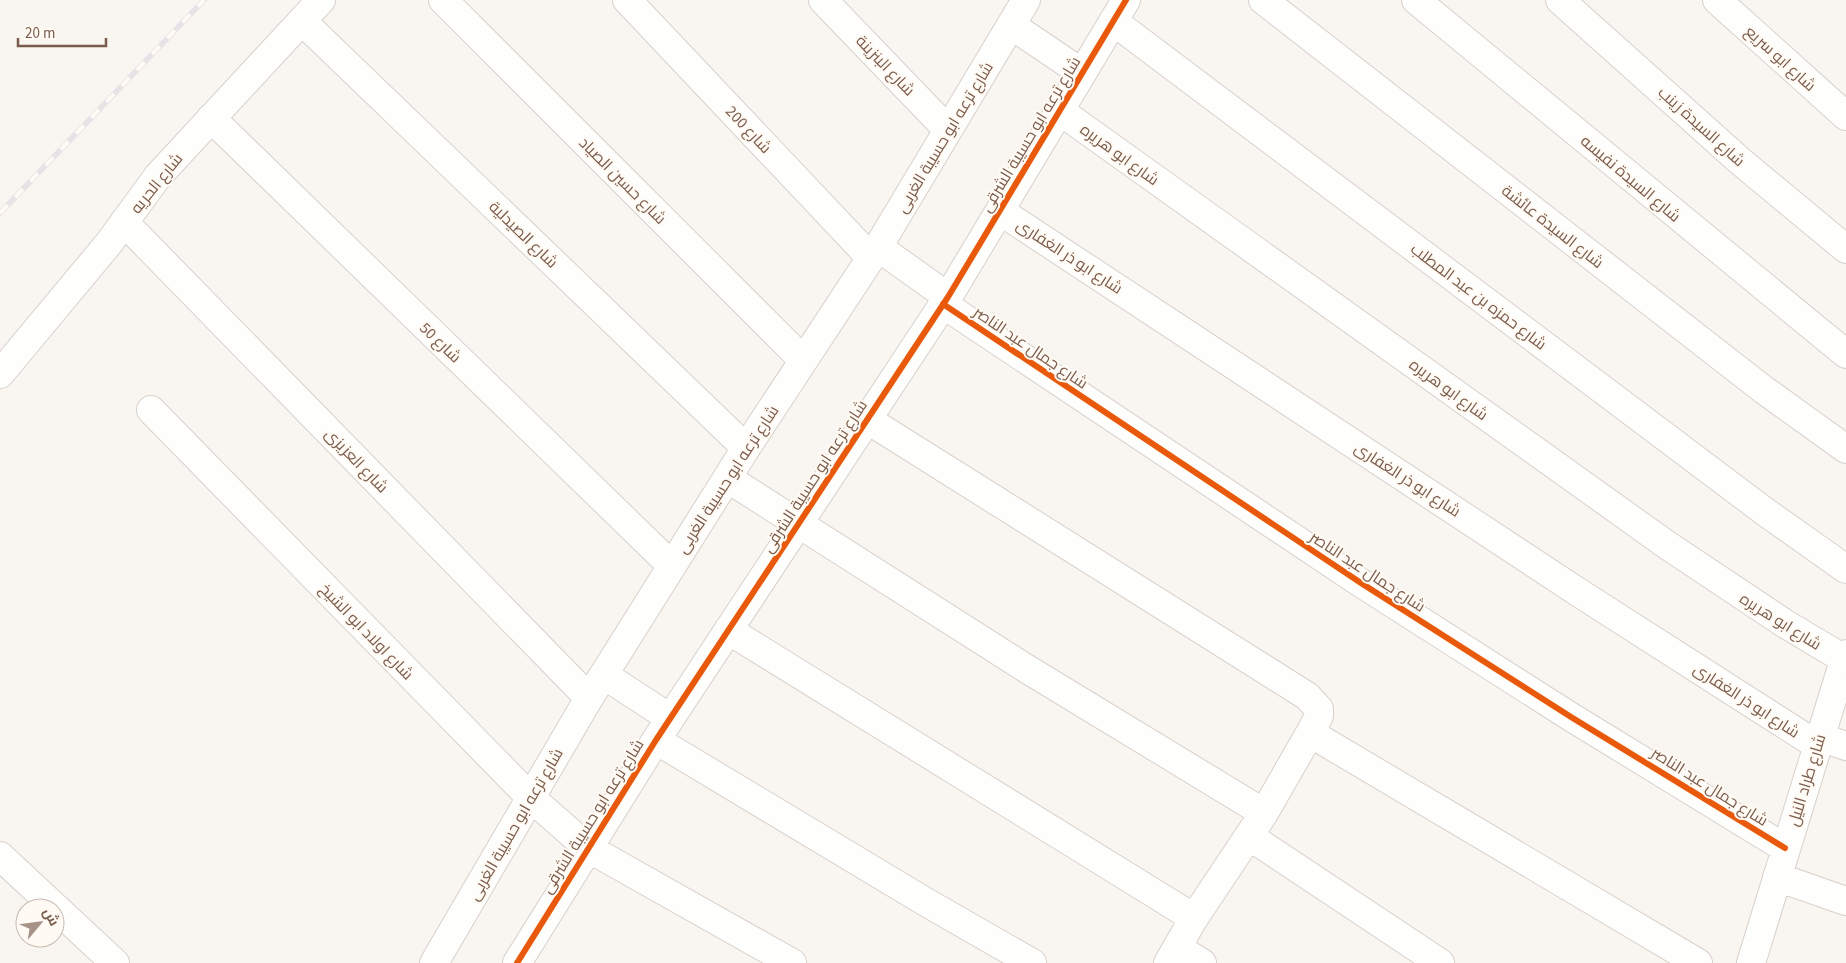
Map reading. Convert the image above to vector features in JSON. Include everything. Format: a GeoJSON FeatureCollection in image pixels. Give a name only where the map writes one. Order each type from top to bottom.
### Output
{"type":"FeatureCollection","features":[{"type":"Feature","properties":{"kind":"street","name":"شارع الحريه"},"geometry":{"type":"LineString","coordinates":[[0,374],[110,243],[158,176],[321,0]]}},
{"type":"Feature","properties":{"kind":"street","name":"شارع حسين الصياد"},"geometry":{"type":"LineString","coordinates":[[442,0],[803,360]]}},
{"type":"Feature","properties":{"kind":"street","name":"شارع 200"},"geometry":{"type":"LineString","coordinates":[[627,0],[874,252],[945,301]]}},
{"type":"Feature","properties":{"kind":"street","name":"شارع البنزينة"},"geometry":{"type":"LineString","coordinates":[[823,0],[948,130]]}},
{"type":"Feature","properties":{"kind":"street","name":"شارع السيدة عائشة"},"geometry":{"type":"LineString","coordinates":[[1263,0],[1764,390],[1846,450]]}},
{"type":"Feature","properties":{"kind":"street","name":"شارع السيدة نفيسه"},"geometry":{"type":"LineString","coordinates":[[1416,0],[1846,354]]}},
{"type":"Feature","properties":{"kind":"street","name":"شارع السيدة زينب"},"geometry":{"type":"LineString","coordinates":[[1560,0],[1740,161],[1846,249]]}},
{"type":"Feature","properties":{"kind":"street","name":"شارع ابو سريع"},"geometry":{"type":"LineString","coordinates":[[1717,0],[1846,116]]}},
{"type":"Feature","properties":{"kind":"street","name":"شارع ترعه ابو حسيبة الغربى"},"geometry":{"type":"LineString","coordinates":[[434,963],[530,797],[604,675],[746,448],[874,252],[1018,9]]}},
{"type":"Feature","properties":{"kind":"street"},"geometry":{"type":"LineString","coordinates":[[1018,9],[1082,73]]}},
{"type":"Feature","properties":{"kind":"street","name":"شارع ترعه ابو حسيبة الشرقى"},"geometry":{"type":"LineString","coordinates":[[521,962],[588,848],[663,729],[945,301],[1119,10]]}},
{"type":"Feature","properties":{"kind":"street","name":"شارع حمزه بن عبد المطلب"},"geometry":{"type":"LineString","coordinates":[[1119,10],[1764,511],[1846,569]]}},
{"type":"Feature","properties":{"kind":"street","name":"شارع الصيدلية"},"geometry":{"type":"LineString","coordinates":[[302,21],[746,448]]}},
{"type":"Feature","properties":{"kind":"street","name":"شارع ابو هريره"},"geometry":{"type":"LineString","coordinates":[[1060,111],[1667,545],[1784,623],[1845,657]]}},
{"type":"Feature","properties":{"kind":"street","name":"شارع 50"},"geometry":{"type":"LineString","coordinates":[[211,118],[672,565]]}},
{"type":"Feature","properties":{"kind":"street","name":"شارع ابو ذر الغفارى"},"geometry":{"type":"LineString","coordinates":[[1000,211],[1581,594],[1818,741],[1846,746]]}},
{"type":"Feature","properties":{"kind":"street","name":"شارع العزيزى"},"geometry":{"type":"LineString","coordinates":[[124,222],[590,698]]}},
{"type":"Feature","properties":{"kind":"street","name":"شارع جمال عبد الناصر"},"geometry":{"type":"LineString","coordinates":[[945,301],[1361,583],[1571,717],[1785,848]]}},
{"type":"Feature","properties":{"kind":"street","name":"شارع اولاد ابو الشيخ"},"geometry":{"type":"LineString","coordinates":[[151,410],[530,797],[588,848],[792,963]]}},
{"type":"Feature","properties":{"kind":"street"},"geometry":{"type":"LineString","coordinates":[[868,420],[1307,696],[1319,710],[1319,716],[1310,733],[1264,813],[1194,918],[1173,956],[1202,963]]}},
{"type":"Feature","properties":{"kind":"street"},"geometry":{"type":"LineString","coordinates":[[727,478],[1027,668],[1264,813]]}},
{"type":"Feature","properties":{"kind":"street"},"geometry":{"type":"LineString","coordinates":[[728,630],[1194,918]]}},
{"type":"Feature","properties":{"kind":"street","name":"شارع طراد النيل"},"geometry":{"type":"LineString","coordinates":[[1751,963],[1845,657]]}},
{"type":"Feature","properties":{"kind":"street"},"geometry":{"type":"LineString","coordinates":[[604,675],[663,729],[916,896],[1032,963]]}},
{"type":"Feature","properties":{"kind":"street"},"geometry":{"type":"LineString","coordinates":[[1310,733],[1698,963]]}},
{"type":"Feature","properties":{"kind":"street"},"geometry":{"type":"LineString","coordinates":[[1249,836],[1440,963]]}},
{"type":"Feature","properties":{"kind":"street"},"geometry":{"type":"LineString","coordinates":[[0,856],[115,963]]}},
{"type":"Feature","properties":{"kind":"street"},"geometry":{"type":"LineString","coordinates":[[1777,877],[1846,901]]}},
{"type":"Feature","properties":{"kind":"railway"},"geometry":{"type":"LineString","coordinates":[[0,213],[204,0]]}},
{"type":"Feature","properties":{"kind":"cycle path"},"geometry":{"type":"LineString","coordinates":[[517,963],[656,740],[948,297],[1126,0]]}},
{"type":"Feature","properties":{"kind":"cycle path"},"geometry":{"type":"LineString","coordinates":[[943,304],[1361,583],[1571,717],[1785,848]]}}]}
